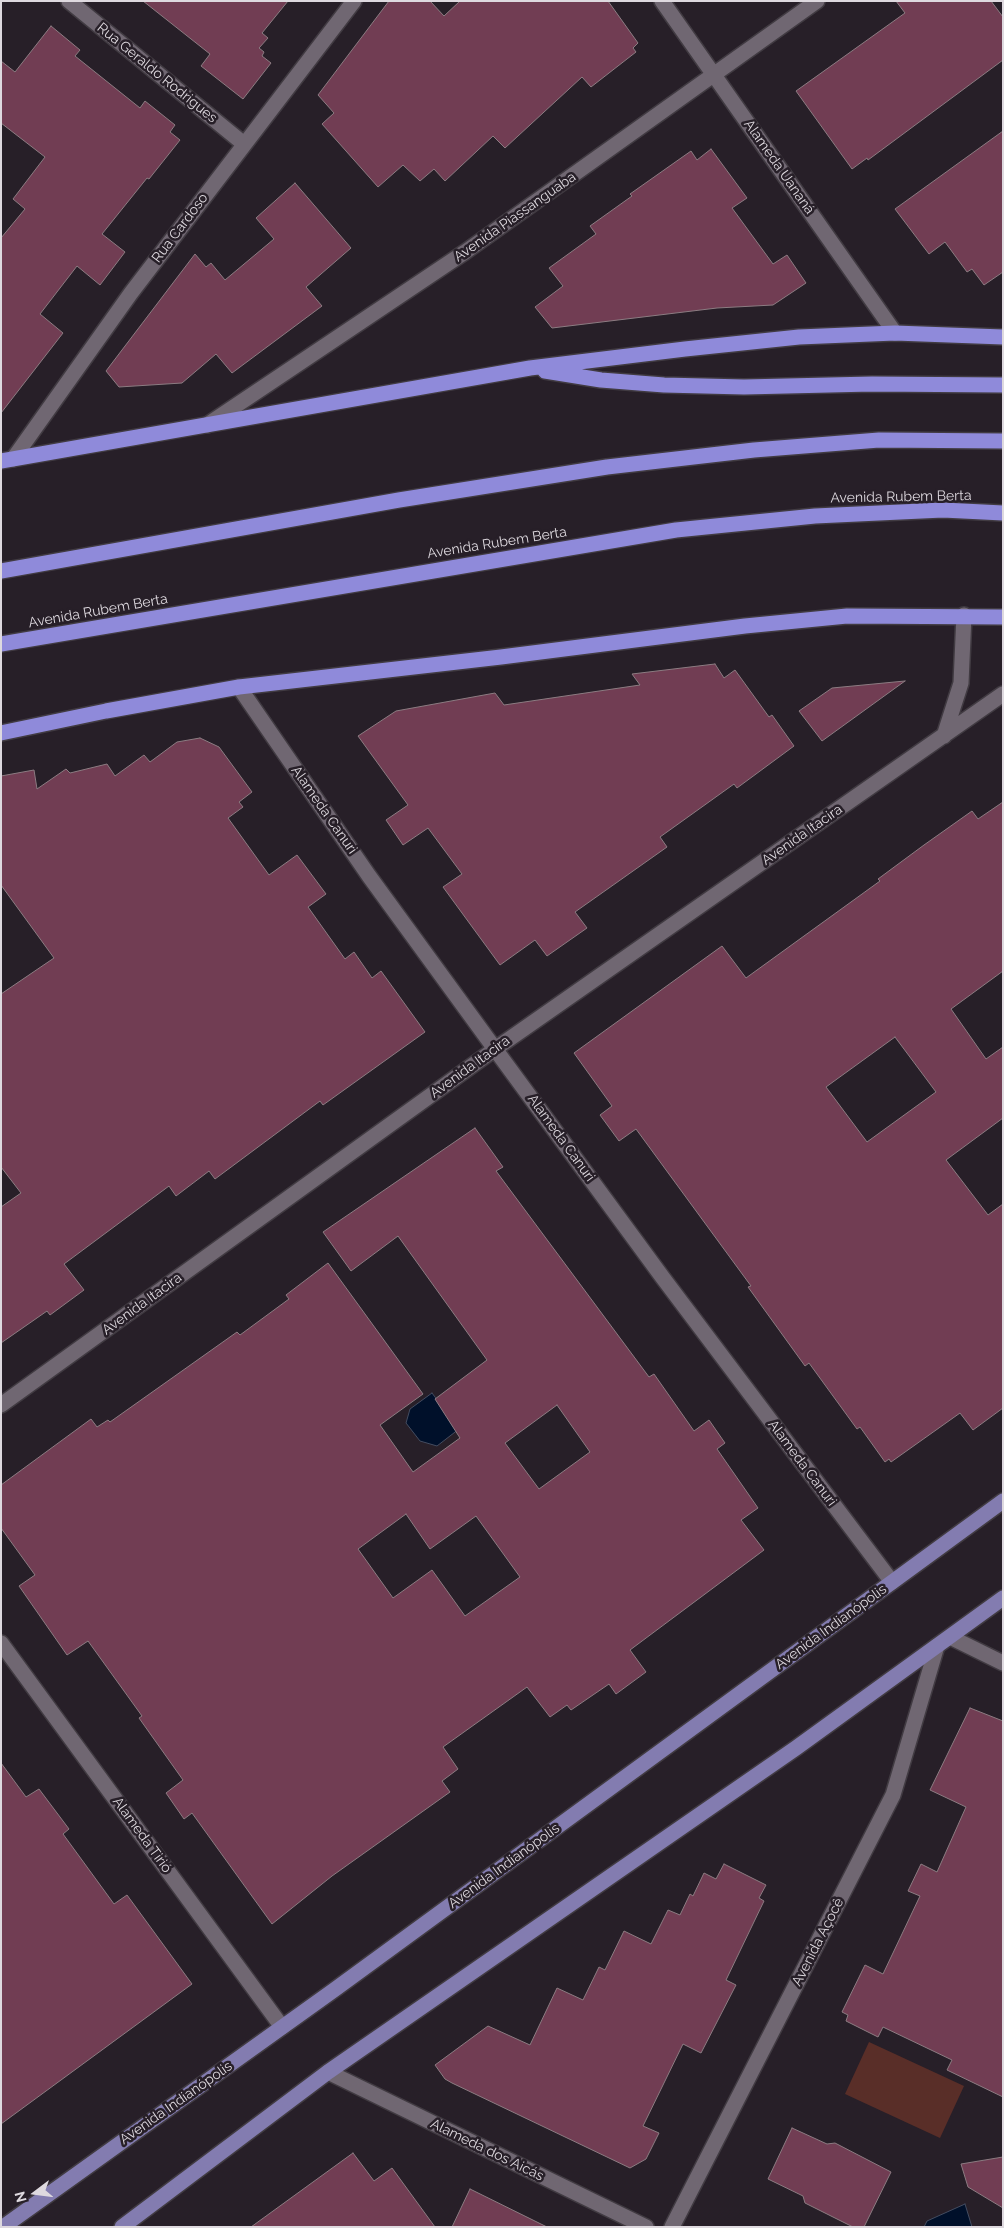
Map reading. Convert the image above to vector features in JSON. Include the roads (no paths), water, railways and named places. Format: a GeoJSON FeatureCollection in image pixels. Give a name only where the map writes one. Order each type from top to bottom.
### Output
{"type":"FeatureCollection","features":[{"type":"Feature","properties":{"kind":"highway"},"geometry":{"type":"LineString","coordinates":[[7,460],[530,368],[799,337],[895,333],[1003,337]]}},
{"type":"Feature","properties":{"kind":"highway"},"geometry":{"type":"LineString","coordinates":[[530,368],[601,380],[664,385],[744,387],[872,384],[1003,385]]}},
{"type":"Feature","properties":{"kind":"highway"},"geometry":{"type":"LineString","coordinates":[[1,571],[399,500],[607,467],[754,450],[879,440],[1003,441]]}},
{"type":"Feature","properties":{"kind":"highway","name":"Avenida Rubem Berta"},"geometry":{"type":"LineString","coordinates":[[1,644],[676,530],[815,516],[943,510],[1003,513]]}},
{"type":"Feature","properties":{"kind":"highway"},"geometry":{"type":"LineString","coordinates":[[1,733],[106,711],[239,687],[501,657],[745,626],[847,616],[964,615],[1003,617]]}},
{"type":"Feature","properties":{"kind":"main road","name":"Avenida Indianópolis"},"geometry":{"type":"LineString","coordinates":[[3,2227],[282,2027],[1003,1502]]}},
{"type":"Feature","properties":{"kind":"main road"},"geometry":{"type":"LineString","coordinates":[[122,2227],[328,2072],[788,1753],[1003,1598]]}},
{"type":"Feature","properties":{"kind":"street","name":"Rua Geraldo Rodrigues"},"geometry":{"type":"LineString","coordinates":[[69,1],[244,144]]}},
{"type":"Feature","properties":{"kind":"street","name":"Rua Cardoso"},"geometry":{"type":"LineString","coordinates":[[7,460],[131,293],[354,1]]}},
{"type":"Feature","properties":{"kind":"street","name":"Alameda Uananá"},"geometry":{"type":"LineString","coordinates":[[662,1],[895,333]]}},
{"type":"Feature","properties":{"kind":"street","name":"Avenida Piassanguaba"},"geometry":{"type":"LineString","coordinates":[[207,425],[465,252],[715,76],[817,1]]}},
{"type":"Feature","properties":{"kind":"street"},"geometry":{"type":"LineString","coordinates":[[944,736],[961,683],[964,615]]}},
{"type":"Feature","properties":{"kind":"street","name":"Alameda Canuri"},"geometry":{"type":"LineString","coordinates":[[239,687],[369,876],[495,1049],[663,1278],[892,1582]]}},
{"type":"Feature","properties":{"kind":"street","name":"Avenida Itacira"},"geometry":{"type":"LineString","coordinates":[[1,1405],[495,1049],[1003,694]]}},
{"type":"Feature","properties":{"kind":"street"},"geometry":{"type":"LineString","coordinates":[[950,1637],[1003,1663]]}},
{"type":"Feature","properties":{"kind":"street","name":"Alameda Tirió"},"geometry":{"type":"LineString","coordinates":[[1,1642],[282,2027]]}},
{"type":"Feature","properties":{"kind":"street","name":"Avenida Açocê"},"geometry":{"type":"LineString","coordinates":[[672,2227],[893,1795],[937,1646]]}},
{"type":"Feature","properties":{"kind":"street","name":"Alameda dos Aicás"},"geometry":{"type":"LineString","coordinates":[[328,2072],[646,2227]]}},
{"type":"Feature","properties":{"kind":"water"},"geometry":{"type":"Polygon","coordinates":[[[432,1393],[459,1429],[437,1446],[420,1441],[406,1423],[410,1409],[432,1393]]]}},
{"type":"Feature","properties":{"kind":"water"},"geometry":{"type":"Polygon","coordinates":[[[965,2204],[972,2227],[924,2227],[927,2221],[965,2204]]]}}]}
